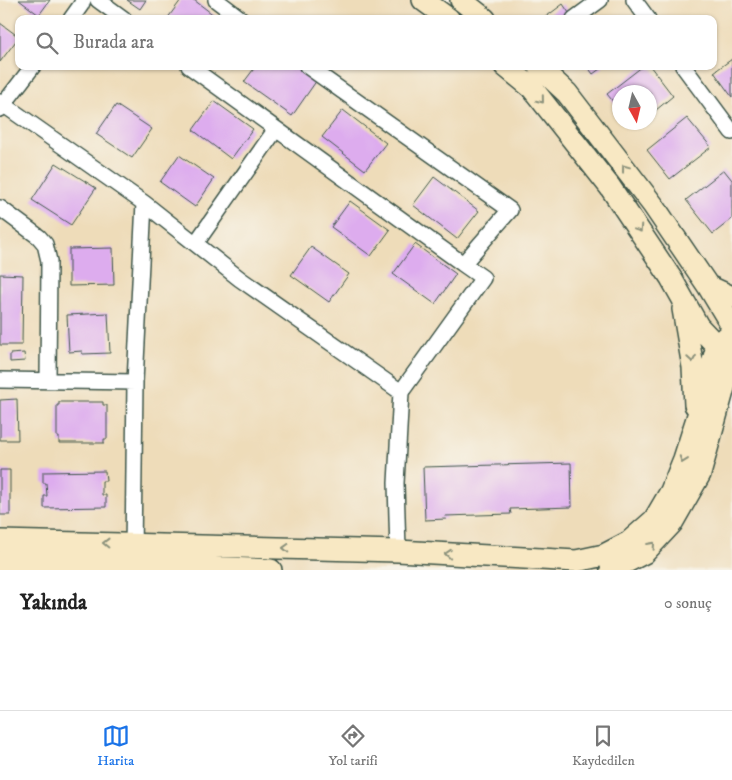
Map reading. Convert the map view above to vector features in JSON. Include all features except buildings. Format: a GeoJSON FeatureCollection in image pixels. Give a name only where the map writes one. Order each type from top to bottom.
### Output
{"type":"FeatureCollection","features":[{"type":"Feature","properties":{"kind":"main road"},"geometry":{"type":"LineString","coordinates":[[423,0],[444,15]]}},
{"type":"Feature","properties":{"kind":"main road"},"geometry":{"type":"LineString","coordinates":[[461,0],[480,15]]}},
{"type":"Feature","properties":{"kind":"main road"},"geometry":{"type":"LineString","coordinates":[[510,70],[532,88],[610,186],[641,231],[698,326],[727,352]]}},
{"type":"Feature","properties":{"kind":"main road"},"geometry":{"type":"LineString","coordinates":[[542,70],[573,100],[653,205],[708,286],[732,326]]}},
{"type":"Feature","properties":{"kind":"main road"},"geometry":{"type":"LineString","coordinates":[[708,286],[732,298]]}},
{"type":"Feature","properties":{"kind":"main road"},"geometry":{"type":"LineString","coordinates":[[680,294],[693,368],[694,426]]}},
{"type":"Feature","properties":{"kind":"main road"},"geometry":{"type":"LineString","coordinates":[[616,569],[644,554],[672,523],[700,474],[732,332]]}},
{"type":"Feature","properties":{"kind":"main road"},"geometry":{"type":"LineString","coordinates":[[0,561],[398,551],[568,561],[604,555],[629,542],[654,520],[671,491],[694,426],[727,352]]}},
{"type":"Feature","properties":{"kind":"main road"},"geometry":{"type":"LineString","coordinates":[[708,445],[723,420],[732,412]]}},
{"type":"Feature","properties":{"kind":"main road"},"geometry":{"type":"LineString","coordinates":[[0,541],[133,559],[271,570]]}},
{"type":"Feature","properties":{"kind":"street"},"geometry":{"type":"LineString","coordinates":[[73,15],[83,0]]}},
{"type":"Feature","properties":{"kind":"street"},"geometry":{"type":"LineString","coordinates":[[98,0],[119,15]]}},
{"type":"Feature","properties":{"kind":"street"},"geometry":{"type":"LineString","coordinates":[[216,0],[237,15]]}},
{"type":"Feature","properties":{"kind":"street"},"geometry":{"type":"LineString","coordinates":[[579,15],[600,0]]}},
{"type":"Feature","properties":{"kind":"street"},"geometry":{"type":"LineString","coordinates":[[634,0],[645,15]]}},
{"type":"Feature","properties":{"kind":"street"},"geometry":{"type":"LineString","coordinates":[[30,70],[1,105],[144,203],[240,279],[401,392]]}},
{"type":"Feature","properties":{"kind":"street"},"geometry":{"type":"LineString","coordinates":[[195,70],[483,278],[401,392],[396,483],[398,551]]}},
{"type":"Feature","properties":{"kind":"street"},"geometry":{"type":"LineString","coordinates":[[313,70],[510,210],[463,264]]}},
{"type":"Feature","properties":{"kind":"street"},"geometry":{"type":"LineString","coordinates":[[686,70],[732,132]]}},
{"type":"Feature","properties":{"kind":"street"},"geometry":{"type":"LineString","coordinates":[[196,244],[276,129]]}},
{"type":"Feature","properties":{"kind":"street"},"geometry":{"type":"LineString","coordinates":[[133,559],[135,382],[144,203]]}},
{"type":"Feature","properties":{"kind":"street"},"geometry":{"type":"LineString","coordinates":[[0,208],[39,237],[45,244],[49,261],[48,380]]}},
{"type":"Feature","properties":{"kind":"street"},"geometry":{"type":"LineString","coordinates":[[0,380],[135,382]]}}]}
